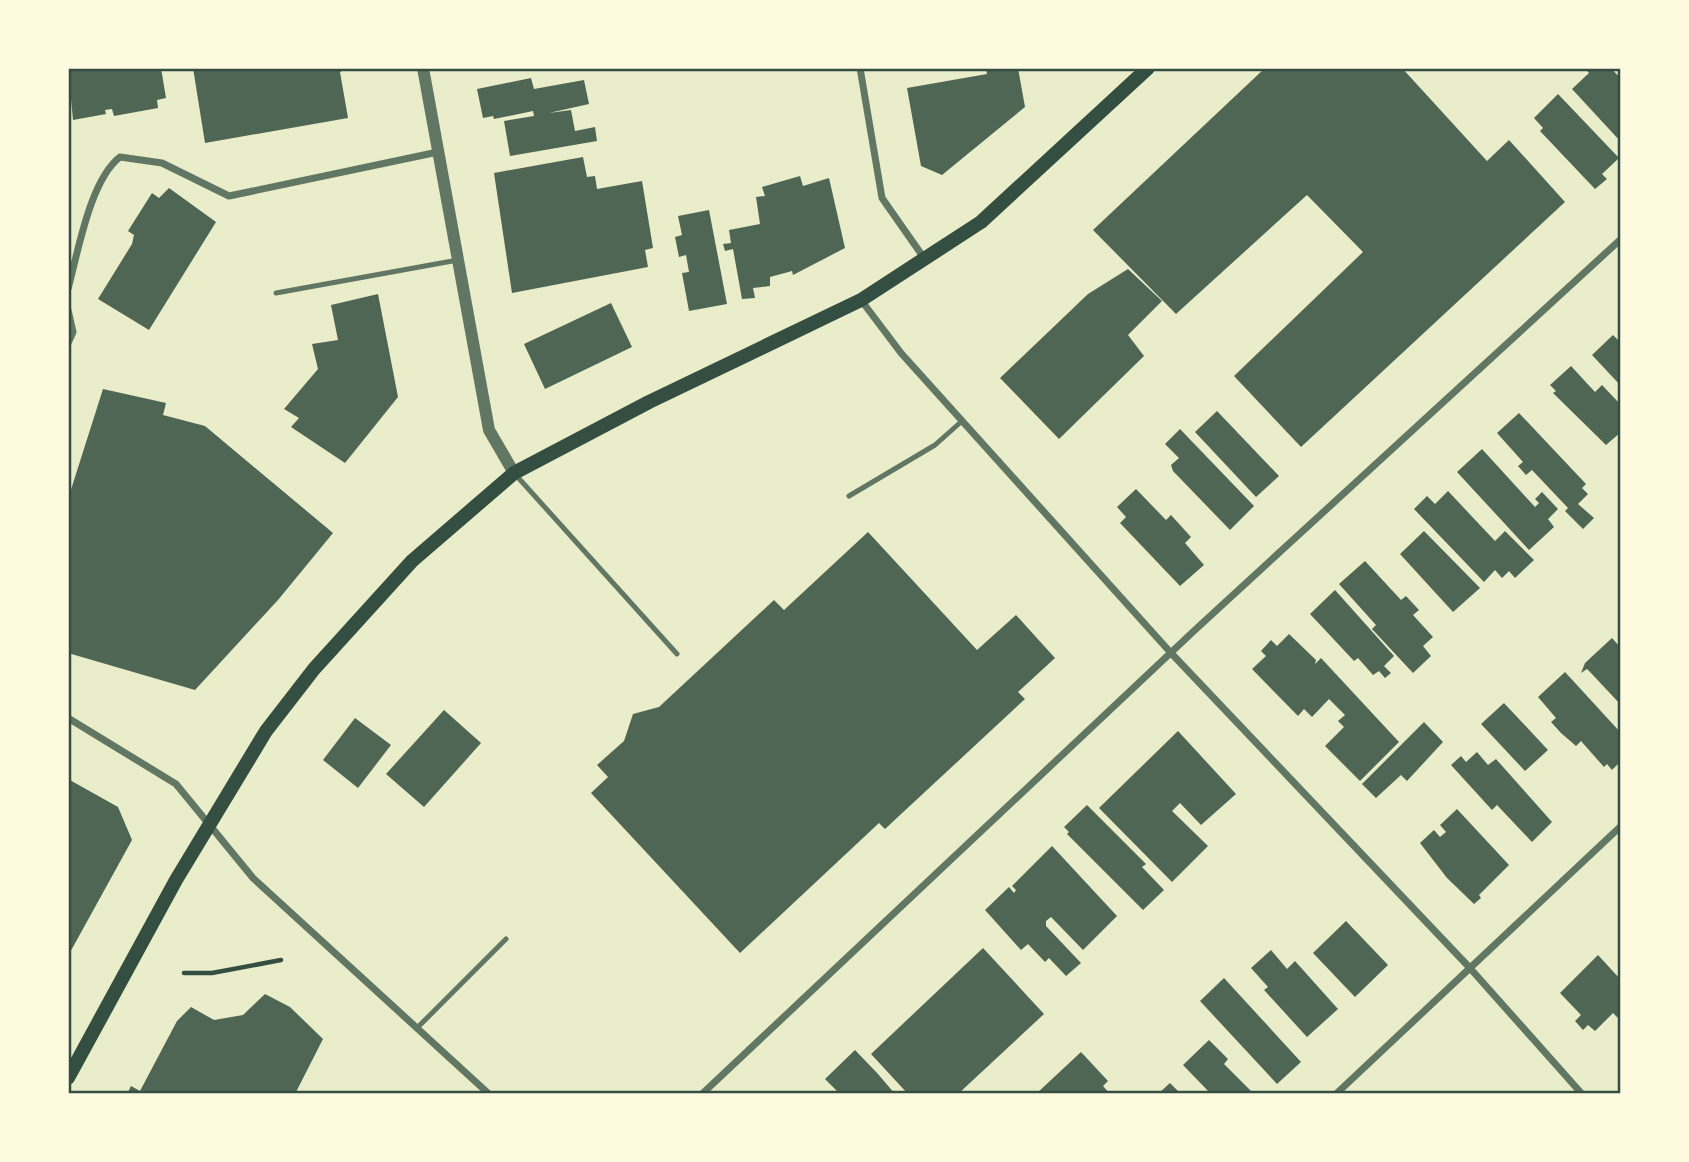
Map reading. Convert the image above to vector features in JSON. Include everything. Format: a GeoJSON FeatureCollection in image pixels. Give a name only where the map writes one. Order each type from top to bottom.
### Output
{"type":"FeatureCollection","features":[{"type":"Feature","properties":{"kind":"main road"},"geometry":{"type":"LineString","coordinates":[[68,1078],[176,880],[266,731],[314,669],[412,561],[514,473],[649,401],[861,300],[981,222],[1148,68]]}},
{"type":"Feature","properties":{"kind":"street"},"geometry":{"type":"LineString","coordinates":[[423,68],[489,430],[514,473]]}},
{"type":"Feature","properties":{"kind":"street"},"geometry":{"type":"LineString","coordinates":[[860,68],[882,198],[924,258]]}},
{"type":"Feature","properties":{"kind":"street"},"geometry":{"type":"LineString","coordinates":[[68,289],[87,218],[111,164],[120,156],[162,163],[229,195],[438,152]]}},
{"type":"Feature","properties":{"kind":"street"},"geometry":{"type":"LineString","coordinates":[[702,1094],[1171,653],[1621,239]]}},
{"type":"Feature","properties":{"kind":"street"},"geometry":{"type":"LineString","coordinates":[[861,300],[901,353],[1171,653],[1469,967],[1582,1094]]}},
{"type":"Feature","properties":{"kind":"street"},"geometry":{"type":"LineString","coordinates":[[68,310],[73,332],[68,343]]}},
{"type":"Feature","properties":{"kind":"street"},"geometry":{"type":"LineString","coordinates":[[68,718],[176,784],[253,878],[489,1094]]}},
{"type":"Feature","properties":{"kind":"street"},"geometry":{"type":"LineString","coordinates":[[1336,1094],[1621,826]]}},
{"type":"Feature","properties":{"kind":"lane"},"geometry":{"type":"LineString","coordinates":[[276,293],[458,260]]}},
{"type":"Feature","properties":{"kind":"lane"},"geometry":{"type":"LineString","coordinates":[[849,496],[935,445],[962,421]]}},
{"type":"Feature","properties":{"kind":"lane"},"geometry":{"type":"LineString","coordinates":[[514,473],[677,654]]}},
{"type":"Feature","properties":{"kind":"lane"},"geometry":{"type":"LineString","coordinates":[[417,1028],[506,939]]}},
{"type":"Feature","properties":{"kind":"path"},"geometry":{"type":"LineString","coordinates":[[184,973],[212,973],[281,960]]}},
{"type":"Feature","properties":{"kind":"building"},"geometry":{"type":"Polygon","coordinates":[[[68,68],[161,68],[166,98],[157,100],[158,108],[114,116],[112,109],[105,110],[106,114],[73,120],[68,68]]]}},
{"type":"Feature","properties":{"kind":"building"},"geometry":{"type":"Polygon","coordinates":[[[193,68],[347,68],[340,72],[348,118],[205,143],[193,68]]]}},
{"type":"Feature","properties":{"kind":"building"},"geometry":{"type":"Polygon","coordinates":[[[986,68],[1018,68],[1025,107],[942,175],[921,166],[907,88],[987,74],[986,68]]]}},
{"type":"Feature","properties":{"kind":"building"},"geometry":{"type":"Polygon","coordinates":[[[1265,68],[1402,68],[1487,161],[1509,140],[1565,202],[1301,447],[1234,376],[1363,252],[1307,195],[1176,314],[1093,230],[1265,68]]]}},
{"type":"Feature","properties":{"kind":"building"},"geometry":{"type":"Polygon","coordinates":[[[1585,68],[1611,68],[1621,79],[1621,142],[1572,89],[1589,73],[1585,68]]]}},
{"type":"Feature","properties":{"kind":"building"},"geometry":{"type":"Polygon","coordinates":[[[531,78],[534,89],[584,80],[589,104],[549,113],[571,110],[575,131],[595,127],[597,141],[510,156],[504,121],[534,116],[533,111],[494,119],[493,116],[483,118],[477,89],[531,78]]]}},
{"type":"Feature","properties":{"kind":"building"},"geometry":{"type":"Polygon","coordinates":[[[1558,94],[1619,158],[1602,174],[1607,179],[1595,189],[1540,131],[1543,128],[1534,118],[1558,94]]]}},
{"type":"Feature","properties":{"kind":"building"},"geometry":{"type":"Polygon","coordinates":[[[583,157],[587,177],[595,176],[597,189],[642,181],[653,248],[645,250],[648,267],[512,293],[494,173],[583,157]]]}},
{"type":"Feature","properties":{"kind":"building"},"geometry":{"type":"Polygon","coordinates":[[[800,176],[803,186],[829,178],[845,248],[793,275],[792,271],[770,277],[770,286],[753,288],[755,298],[742,299],[733,249],[725,251],[723,244],[731,243],[729,230],[760,224],[756,197],[765,196],[762,187],[800,176]]]}},
{"type":"Feature","properties":{"kind":"building"},"geometry":{"type":"Polygon","coordinates":[[[169,188],[216,222],[149,330],[98,299],[132,244],[134,235],[128,231],[152,193],[159,198],[169,188]]]}},
{"type":"Feature","properties":{"kind":"building"},"geometry":{"type":"Polygon","coordinates":[[[709,210],[727,304],[689,311],[682,273],[689,272],[686,255],[679,257],[675,237],[682,235],[678,216],[709,210]]]}},
{"type":"Feature","properties":{"kind":"building"},"geometry":{"type":"Polygon","coordinates":[[[1128,269],[1162,301],[1128,335],[1144,356],[1059,439],[1000,378],[1088,294],[1128,269]]]}},
{"type":"Feature","properties":{"kind":"building"},"geometry":{"type":"Polygon","coordinates":[[[378,294],[398,397],[345,463],[291,427],[299,418],[284,409],[318,369],[312,344],[338,340],[331,305],[378,294]]]}},
{"type":"Feature","properties":{"kind":"building"},"geometry":{"type":"Polygon","coordinates":[[[611,303],[632,347],[545,389],[524,344],[611,303]]]}},
{"type":"Feature","properties":{"kind":"building"},"geometry":{"type":"Polygon","coordinates":[[[1613,335],[1621,343],[1621,386],[1592,355],[1613,335]]]}},
{"type":"Feature","properties":{"kind":"building"},"geometry":{"type":"Polygon","coordinates":[[[1571,366],[1595,392],[1602,385],[1621,405],[1621,432],[1606,445],[1553,393],[1556,391],[1550,385],[1571,366]]]}},
{"type":"Feature","properties":{"kind":"building"},"geometry":{"type":"Polygon","coordinates":[[[103,389],[166,403],[163,415],[205,426],[333,533],[278,600],[195,690],[68,653],[68,499],[103,389]]]}},
{"type":"Feature","properties":{"kind":"building"},"geometry":{"type":"Polygon","coordinates":[[[1217,411],[1279,476],[1256,497],[1195,432],[1217,411]]]}},
{"type":"Feature","properties":{"kind":"building"},"geometry":{"type":"Polygon","coordinates":[[[1519,413],[1586,484],[1582,488],[1588,494],[1578,504],[1594,518],[1583,529],[1565,511],[1568,508],[1532,470],[1526,475],[1518,466],[1523,462],[1497,433],[1519,413]]]}},
{"type":"Feature","properties":{"kind":"building"},"geometry":{"type":"Polygon","coordinates":[[[1180,429],[1254,506],[1230,530],[1173,471],[1171,465],[1179,458],[1165,444],[1180,429]]]}},
{"type":"Feature","properties":{"kind":"building"},"geometry":{"type":"Polygon","coordinates":[[[1482,449],[1535,507],[1539,503],[1535,499],[1542,492],[1558,509],[1548,519],[1554,527],[1529,550],[1457,472],[1482,449]]]}},
{"type":"Feature","properties":{"kind":"building"},"geometry":{"type":"Polygon","coordinates":[[[1136,489],[1166,520],[1171,515],[1191,537],[1185,543],[1204,565],[1180,586],[1120,523],[1126,517],[1117,507],[1136,489]]]}},
{"type":"Feature","properties":{"kind":"building"},"geometry":{"type":"Polygon","coordinates":[[[1448,491],[1495,541],[1505,531],[1534,560],[1515,578],[1509,571],[1502,578],[1495,570],[1484,582],[1414,509],[1427,496],[1435,504],[1448,491]]]}},
{"type":"Feature","properties":{"kind":"building"},"geometry":{"type":"Polygon","coordinates":[[[1424,531],[1480,588],[1453,612],[1400,554],[1424,531]]]}},
{"type":"Feature","properties":{"kind":"building"},"geometry":{"type":"Polygon","coordinates":[[[868,532],[977,650],[1016,615],[1055,658],[1018,692],[1025,699],[885,829],[879,823],[740,953],[591,793],[608,777],[597,765],[624,741],[633,714],[659,707],[774,600],[784,610],[868,532]]]}},
{"type":"Feature","properties":{"kind":"building"},"geometry":{"type":"Polygon","coordinates":[[[1365,561],[1401,600],[1406,596],[1419,610],[1413,615],[1433,637],[1423,646],[1431,656],[1413,673],[1372,629],[1376,625],[1339,584],[1365,561]]]}},
{"type":"Feature","properties":{"kind":"building"},"geometry":{"type":"Polygon","coordinates":[[[1335,590],[1394,656],[1384,666],[1391,673],[1385,678],[1379,671],[1373,675],[1358,658],[1354,661],[1310,614],[1335,590]]]}},
{"type":"Feature","properties":{"kind":"building"},"geometry":{"type":"Polygon","coordinates":[[[1289,634],[1316,660],[1315,664],[1321,658],[1399,742],[1360,781],[1325,746],[1344,727],[1338,721],[1345,715],[1329,699],[1312,717],[1304,709],[1298,716],[1252,669],[1266,656],[1261,651],[1271,640],[1277,646],[1289,634]]]}},
{"type":"Feature","properties":{"kind":"building"},"geometry":{"type":"Polygon","coordinates":[[[1612,638],[1621,648],[1621,705],[1587,669],[1581,673],[1585,663],[1612,638]]]}},
{"type":"Feature","properties":{"kind":"building"},"geometry":{"type":"Polygon","coordinates":[[[1565,672],[1621,733],[1621,761],[1612,770],[1607,764],[1604,767],[1581,741],[1576,746],[1561,733],[1551,722],[1556,718],[1538,697],[1565,672]]]}},
{"type":"Feature","properties":{"kind":"building"},"geometry":{"type":"Polygon","coordinates":[[[1504,703],[1548,750],[1525,771],[1481,724],[1504,703]]]}},
{"type":"Feature","properties":{"kind":"building"},"geometry":{"type":"Polygon","coordinates":[[[444,710],[481,743],[424,807],[386,774],[444,710]]]}},
{"type":"Feature","properties":{"kind":"building"},"geometry":{"type":"Polygon","coordinates":[[[355,718],[391,745],[358,788],[323,760],[355,718]]]}},
{"type":"Feature","properties":{"kind":"building"},"geometry":{"type":"Polygon","coordinates":[[[1424,722],[1443,742],[1407,781],[1401,775],[1376,798],[1362,784],[1424,722]]]}},
{"type":"Feature","properties":{"kind":"building"},"geometry":{"type":"Polygon","coordinates":[[[1178,731],[1236,794],[1201,825],[1180,803],[1172,811],[1208,846],[1172,882],[1099,808],[1178,731]]]}},
{"type":"Feature","properties":{"kind":"building"},"geometry":{"type":"Polygon","coordinates":[[[1477,752],[1488,765],[1496,759],[1552,822],[1532,842],[1497,805],[1492,810],[1451,765],[1461,756],[1466,762],[1477,752]]]}},
{"type":"Feature","properties":{"kind":"building"},"geometry":{"type":"Polygon","coordinates":[[[68,779],[118,807],[132,840],[68,956],[68,779]]]}},
{"type":"Feature","properties":{"kind":"building"},"geometry":{"type":"Polygon","coordinates":[[[1087,805],[1146,864],[1142,867],[1164,890],[1143,910],[1067,834],[1069,832],[1064,827],[1087,805]]]}},
{"type":"Feature","properties":{"kind":"building"},"geometry":{"type":"Polygon","coordinates":[[[1457,809],[1509,865],[1479,895],[1481,898],[1474,904],[1447,878],[1420,843],[1434,830],[1440,837],[1446,832],[1440,825],[1457,809]]]}},
{"type":"Feature","properties":{"kind":"building"},"geometry":{"type":"Polygon","coordinates":[[[1052,846],[1117,916],[1083,950],[1051,917],[1046,921],[1046,926],[1081,963],[1066,976],[1049,958],[1045,962],[1028,944],[1021,950],[985,910],[1009,887],[1014,893],[1016,890],[1012,886],[1052,846]]]}},
{"type":"Feature","properties":{"kind":"building"},"geometry":{"type":"Polygon","coordinates":[[[1346,921],[1388,965],[1355,997],[1313,953],[1346,921]]]}},
{"type":"Feature","properties":{"kind":"building"},"geometry":{"type":"Polygon","coordinates":[[[983,948],[1044,1014],[958,1094],[908,1094],[871,1054],[983,948]]]}},
{"type":"Feature","properties":{"kind":"building"},"geometry":{"type":"Polygon","coordinates":[[[1271,950],[1287,969],[1295,961],[1338,1009],[1307,1037],[1264,990],[1268,987],[1251,968],[1271,950]]]}},
{"type":"Feature","properties":{"kind":"building"},"geometry":{"type":"Polygon","coordinates":[[[1598,955],[1621,980],[1621,1021],[1613,1013],[1595,1031],[1588,1025],[1583,1030],[1575,1021],[1581,1015],[1560,993],[1598,955]]]}},
{"type":"Feature","properties":{"kind":"building"},"geometry":{"type":"Polygon","coordinates":[[[1224,978],[1301,1062],[1277,1084],[1200,1001],[1224,978]]]}},
{"type":"Feature","properties":{"kind":"building"},"geometry":{"type":"Polygon","coordinates":[[[265,994],[290,1007],[323,1039],[295,1094],[127,1094],[131,1086],[140,1091],[177,1021],[191,1007],[214,1020],[243,1015],[265,994]]]}},
{"type":"Feature","properties":{"kind":"building"},"geometry":{"type":"Polygon","coordinates":[[[1209,1040],[1228,1059],[1224,1064],[1254,1094],[1211,1094],[1183,1065],[1209,1040]]]}},
{"type":"Feature","properties":{"kind":"building"},"geometry":{"type":"Polygon","coordinates":[[[855,1050],[895,1094],[840,1094],[825,1079],[855,1050]]]}},
{"type":"Feature","properties":{"kind":"building"},"geometry":{"type":"Polygon","coordinates":[[[1081,1052],[1108,1081],[1103,1086],[1110,1094],[1036,1094],[1081,1052]]]}},
{"type":"Feature","properties":{"kind":"building"},"geometry":{"type":"Polygon","coordinates":[[[1170,1083],[1181,1094],[1158,1094],[1170,1083]]]}}]}
